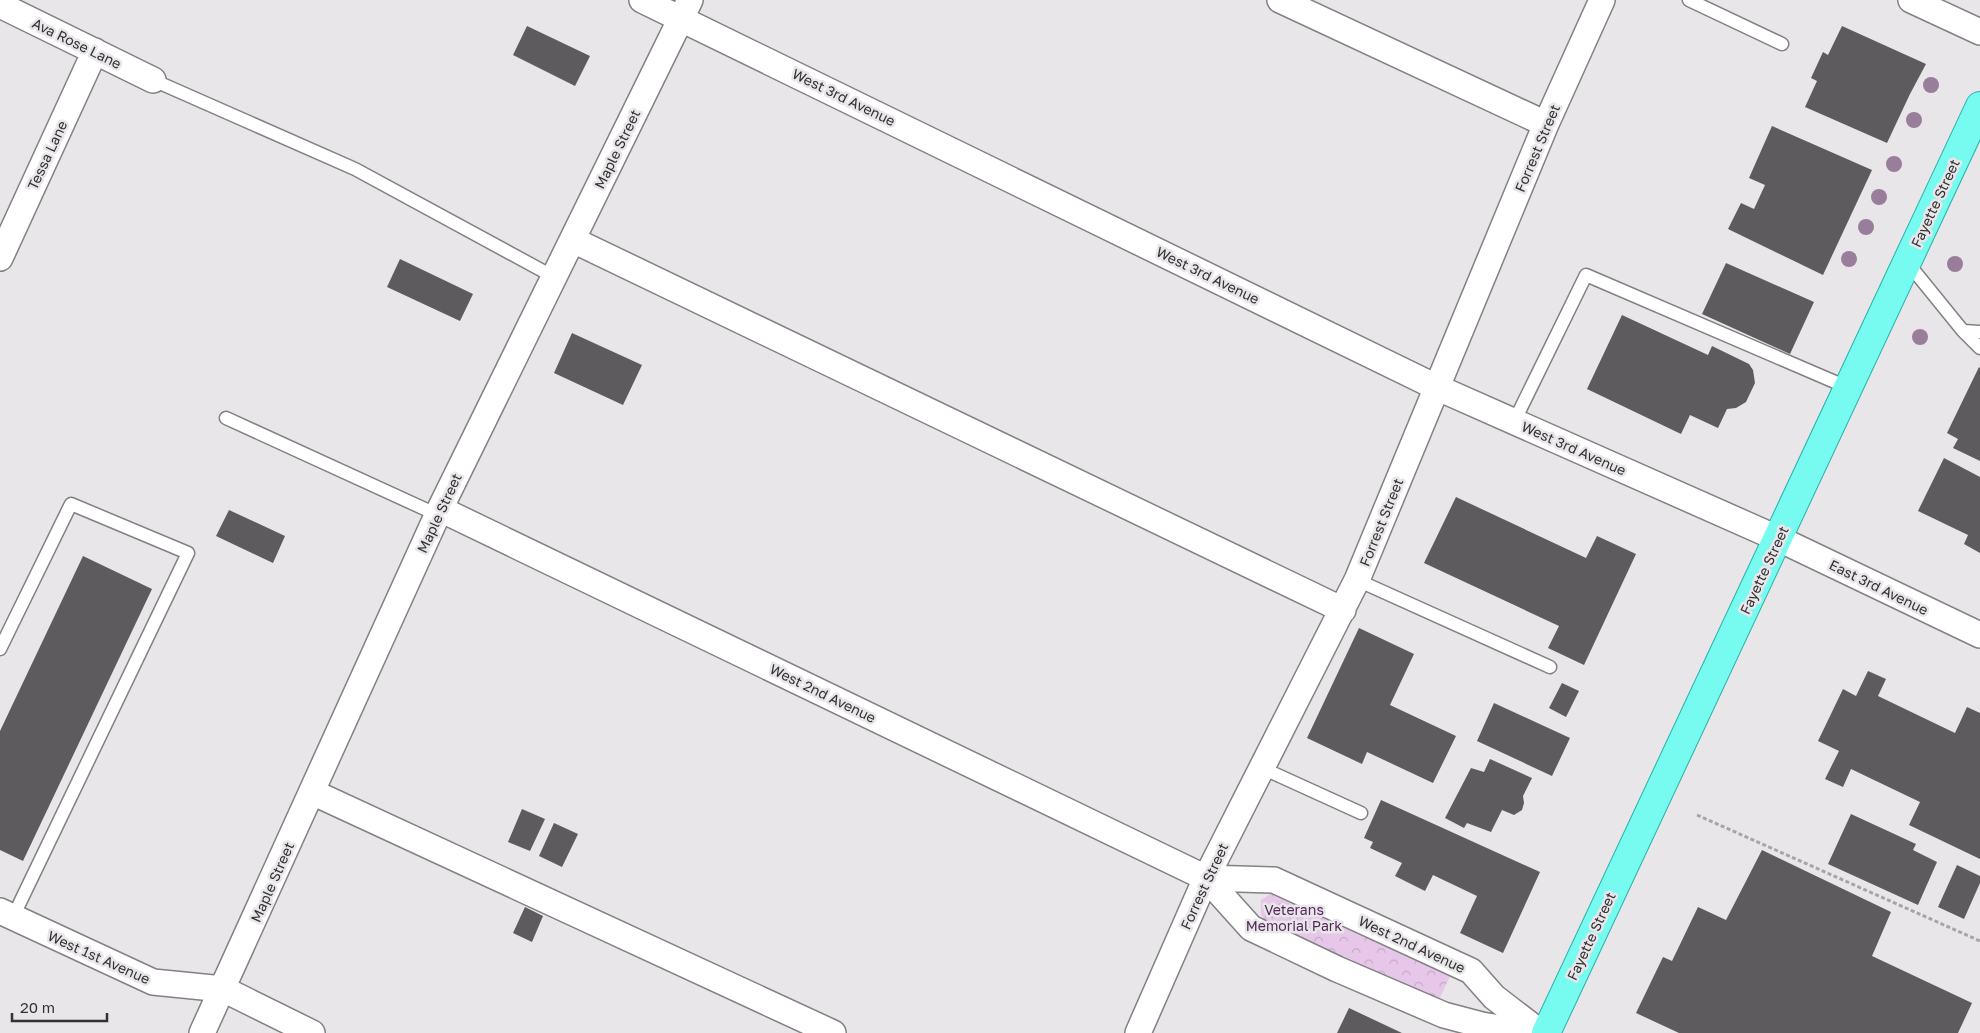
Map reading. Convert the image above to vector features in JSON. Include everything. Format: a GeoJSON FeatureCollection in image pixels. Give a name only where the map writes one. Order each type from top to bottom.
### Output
{"type":"FeatureCollection","features":[{"type":"Feature","properties":{"kind":"main road","name":"Fayette Street"},"geometry":{"type":"LineString","coordinates":[[1546,1033],[1779,539],[1980,106]]}},
{"type":"Feature","properties":{"kind":"street","name":"West 3rd Avenue"},"geometry":{"type":"LineString","coordinates":[[642,0],[686,9],[1436,387],[1779,539]]}},
{"type":"Feature","properties":{"kind":"street"},"geometry":{"type":"LineString","coordinates":[[1280,0],[1546,124]]}},
{"type":"Feature","properties":{"kind":"street","name":"Forrest Street"},"geometry":{"type":"LineString","coordinates":[[1138,1033],[1206,878],[1357,580],[1546,124],[1602,0]]}},
{"type":"Feature","properties":{"kind":"street"},"geometry":{"type":"LineString","coordinates":[[1911,0],[1980,32]]}},
{"type":"Feature","properties":{"kind":"street","name":"Ava Rose Lane"},"geometry":{"type":"LineString","coordinates":[[0,5],[153,80]]}},
{"type":"Feature","properties":{"kind":"street","name":"Maple Street"},"geometry":{"type":"LineString","coordinates":[[202,1033],[439,512],[686,9]]}},
{"type":"Feature","properties":{"kind":"street","name":"Tessa Lane"},"geometry":{"type":"LineString","coordinates":[[0,258],[95,51]]}},
{"type":"Feature","properties":{"kind":"street"},"geometry":{"type":"LineString","coordinates":[[572,240],[1342,610]]}},
{"type":"Feature","properties":{"kind":"street","name":"West 2nd Avenue"},"geometry":{"type":"LineString","coordinates":[[439,512],[1206,878],[1251,928],[1337,969],[1444,1015],[1482,1025],[1528,1033]]}},
{"type":"Feature","properties":{"kind":"street","name":"East 3rd Avenue"},"geometry":{"type":"LineString","coordinates":[[1779,539],[1980,635]]}},
{"type":"Feature","properties":{"kind":"street"},"geometry":{"type":"LineString","coordinates":[[312,792],[833,1033]]}},
{"type":"Feature","properties":{"kind":"street","name":"West 2nd Avenue"},"geometry":{"type":"LineString","coordinates":[[1206,878],[1274,880],[1471,971],[1494,998],[1541,1033]]}},
{"type":"Feature","properties":{"kind":"street","name":"West 1st Avenue"},"geometry":{"type":"LineString","coordinates":[[6,914],[153,982],[223,989],[312,1033]]}},
{"type":"Feature","properties":{"kind":"lane"},"geometry":{"type":"LineString","coordinates":[[1689,0],[1782,44]]}},
{"type":"Feature","properties":{"kind":"lane"},"geometry":{"type":"LineString","coordinates":[[153,80],[355,169],[554,277]]}},
{"type":"Feature","properties":{"kind":"lane"},"geometry":{"type":"LineString","coordinates":[[1907,262],[1963,331],[1980,348]]}},
{"type":"Feature","properties":{"kind":"lane"},"geometry":{"type":"LineString","coordinates":[[1514,422],[1586,275],[1849,388]]}},
{"type":"Feature","properties":{"kind":"lane"},"geometry":{"type":"LineString","coordinates":[[1963,331],[1980,332]]}},
{"type":"Feature","properties":{"kind":"lane"},"geometry":{"type":"LineString","coordinates":[[226,418],[439,512]]}},
{"type":"Feature","properties":{"kind":"lane"},"geometry":{"type":"LineString","coordinates":[[0,649],[71,504],[188,553],[6,914]]}},
{"type":"Feature","properties":{"kind":"lane"},"geometry":{"type":"LineString","coordinates":[[1357,580],[1550,667]]}},
{"type":"Feature","properties":{"kind":"lane"},"geometry":{"type":"LineString","coordinates":[[1262,768],[1360,813]]}},
{"type":"Feature","properties":{"kind":"path"},"geometry":{"type":"LineString","coordinates":[[1697,815],[1980,941]]}},
{"type":"Feature","properties":{"kind":"green space","name":"Veterans Memorial Park"},"geometry":{"type":"Polygon","coordinates":[[[1276,890],[1453,970],[1438,1002],[1266,924],[1261,914],[1261,900],[1276,890]]]}},
{"type":"Feature","properties":{"kind":"building"},"geometry":{"type":"Polygon","coordinates":[[[527,26],[590,56],[575,86],[513,55],[527,26]]]}},
{"type":"Feature","properties":{"kind":"building"},"geometry":{"type":"Polygon","coordinates":[[[1842,26],[1926,64],[1887,143],[1805,107],[1817,81],[1811,78],[1823,52],[1828,55],[1842,26]]]}},
{"type":"Feature","properties":{"kind":"building"},"geometry":{"type":"Polygon","coordinates":[[[1772,126],[1872,170],[1823,275],[1728,229],[1741,203],[1754,209],[1765,185],[1749,178],[1772,126]]]}},
{"type":"Feature","properties":{"kind":"building"},"geometry":{"type":"Polygon","coordinates":[[[400,259],[473,294],[460,321],[387,287],[400,259]]]}},
{"type":"Feature","properties":{"kind":"building"},"geometry":{"type":"Polygon","coordinates":[[[1726,263],[1814,302],[1790,354],[1702,314],[1726,263]]]}},
{"type":"Feature","properties":{"kind":"building"},"geometry":{"type":"Polygon","coordinates":[[[1622,315],[1708,355],[1712,346],[1749,364],[1753,370],[1755,383],[1746,402],[1736,408],[1727,409],[1718,428],[1690,415],[1681,434],[1587,389],[1622,315]]]}},
{"type":"Feature","properties":{"kind":"building"},"geometry":{"type":"Polygon","coordinates":[[[572,333],[642,365],[623,405],[554,373],[572,333]]]}},
{"type":"Feature","properties":{"kind":"building"},"geometry":{"type":"Polygon","coordinates":[[[1979,367],[1980,461],[1953,448],[1958,439],[1947,433],[1979,367]]]}},
{"type":"Feature","properties":{"kind":"building"},"geometry":{"type":"Polygon","coordinates":[[[1944,458],[1980,477],[1980,553],[1964,544],[1968,535],[1918,511],[1944,458]]]}},
{"type":"Feature","properties":{"kind":"building"},"geometry":{"type":"Polygon","coordinates":[[[1456,497],[1586,558],[1597,536],[1636,554],[1584,665],[1548,648],[1559,626],[1424,563],[1456,497]]]}},
{"type":"Feature","properties":{"kind":"building"},"geometry":{"type":"Polygon","coordinates":[[[229,510],[285,536],[273,563],[216,536],[229,510]]]}},
{"type":"Feature","properties":{"kind":"building"},"geometry":{"type":"Polygon","coordinates":[[[83,556],[152,589],[23,861],[0,850],[0,731],[83,556]]]}},
{"type":"Feature","properties":{"kind":"building"},"geometry":{"type":"Polygon","coordinates":[[[1359,628],[1414,654],[1390,705],[1456,736],[1433,783],[1367,752],[1362,764],[1307,738],[1359,628]]]}},
{"type":"Feature","properties":{"kind":"building"},"geometry":{"type":"Polygon","coordinates":[[[1868,671],[1886,679],[1878,696],[1955,733],[1967,707],[1980,713],[1980,859],[1909,825],[1920,802],[1851,769],[1843,787],[1825,779],[1839,751],[1818,741],[1843,689],[1856,696],[1868,671]]]}},
{"type":"Feature","properties":{"kind":"building"},"geometry":{"type":"Polygon","coordinates":[[[1562,683],[1579,691],[1566,717],[1549,708],[1562,683]]]}},
{"type":"Feature","properties":{"kind":"building"},"geometry":{"type":"Polygon","coordinates":[[[1494,703],[1570,738],[1552,776],[1477,741],[1494,703]]]}},
{"type":"Feature","properties":{"kind":"building"},"geometry":{"type":"Polygon","coordinates":[[[1490,759],[1532,778],[1523,796],[1522,810],[1514,815],[1502,810],[1491,832],[1467,823],[1464,828],[1445,818],[1471,768],[1484,772],[1490,759]]]}},
{"type":"Feature","properties":{"kind":"building"},"geometry":{"type":"Polygon","coordinates":[[[1381,800],[1540,872],[1503,953],[1460,933],[1477,896],[1433,875],[1425,891],[1395,876],[1402,863],[1370,848],[1373,842],[1364,838],[1381,800]]]}},
{"type":"Feature","properties":{"kind":"building"},"geometry":{"type":"Polygon","coordinates":[[[522,809],[545,819],[530,851],[508,842],[522,809]]]}},
{"type":"Feature","properties":{"kind":"building"},"geometry":{"type":"Polygon","coordinates":[[[1851,814],[1916,844],[1913,850],[1937,862],[1918,905],[1828,864],[1851,814]]]}},
{"type":"Feature","properties":{"kind":"building"},"geometry":{"type":"Polygon","coordinates":[[[554,823],[578,834],[562,867],[539,856],[554,823]]]}},
{"type":"Feature","properties":{"kind":"building"},"geometry":{"type":"Polygon","coordinates":[[[1762,850],[1891,912],[1872,956],[1972,1003],[1958,1033],[1679,1033],[1636,1013],[1663,957],[1672,961],[1698,907],[1726,920],[1762,850]]]}},
{"type":"Feature","properties":{"kind":"building"},"geometry":{"type":"Polygon","coordinates":[[[1957,865],[1980,876],[1980,883],[1964,919],[1938,907],[1957,865]]]}},
{"type":"Feature","properties":{"kind":"building"},"geometry":{"type":"Polygon","coordinates":[[[525,907],[543,916],[532,942],[513,933],[525,907]]]}},
{"type":"Feature","properties":{"kind":"building"},"geometry":{"type":"Polygon","coordinates":[[[1349,1008],[1402,1033],[1337,1033],[1349,1008]]]}}]}
